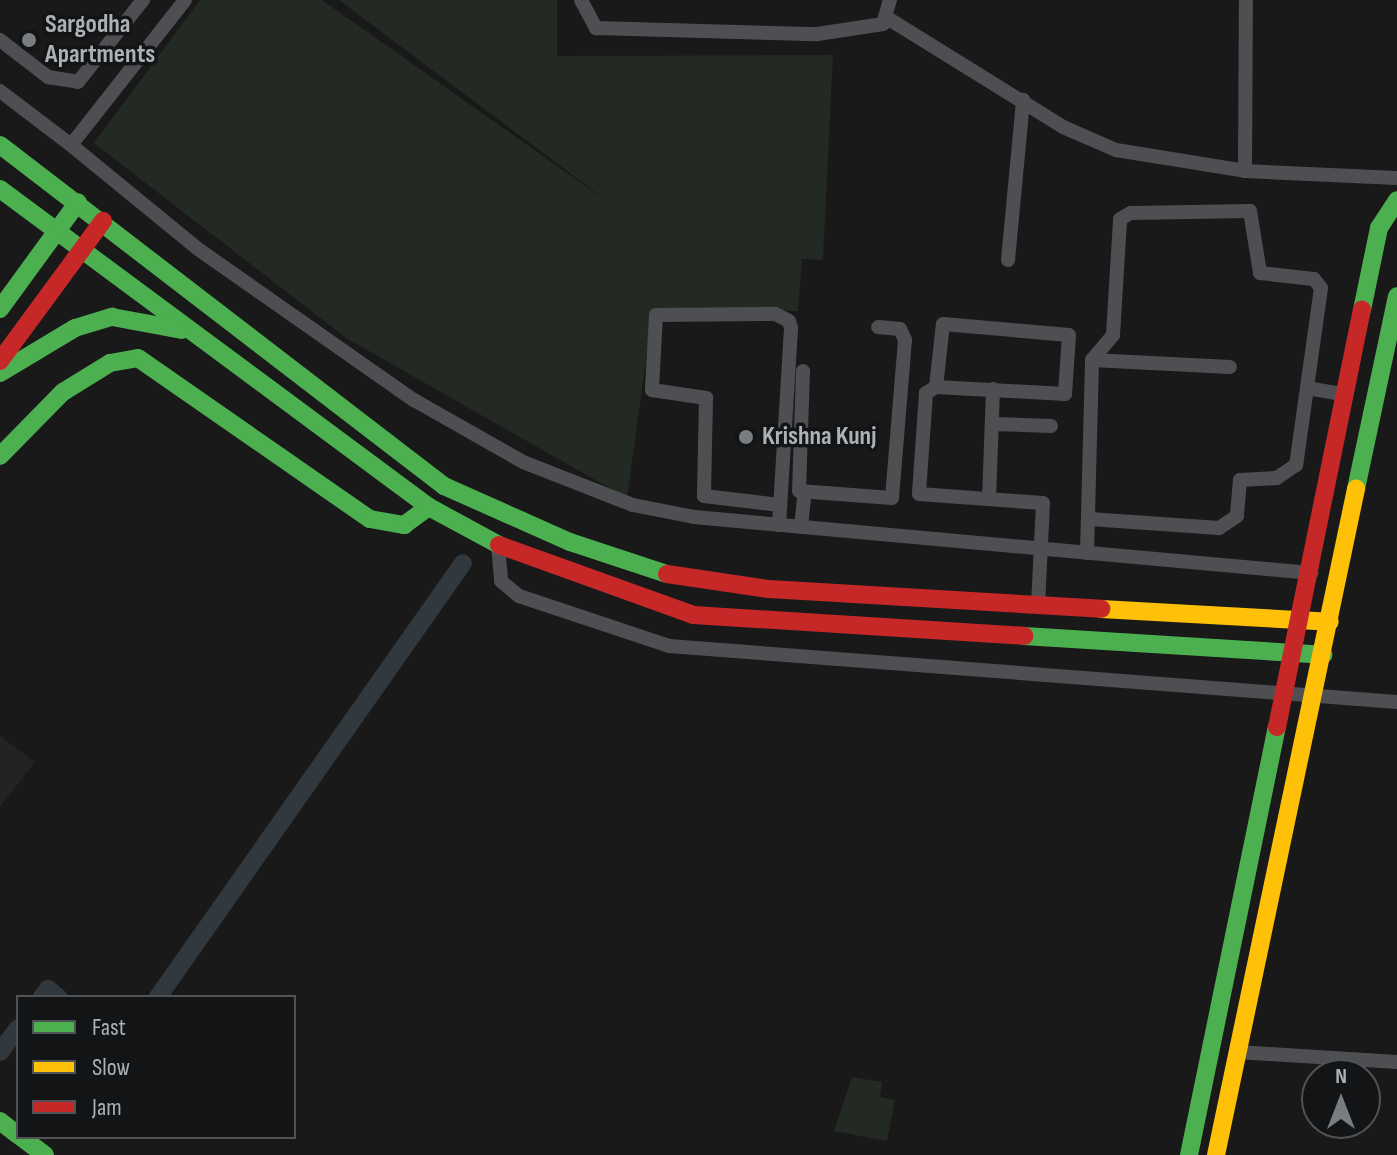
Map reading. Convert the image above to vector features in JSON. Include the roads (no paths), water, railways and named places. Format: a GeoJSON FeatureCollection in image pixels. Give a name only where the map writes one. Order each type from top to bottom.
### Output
{"type":"FeatureCollection","features":[{"type":"Feature","properties":{"kind":"main road"},"geometry":{"type":"LineString","coordinates":[[0,145],[103,221],[444,486],[570,542],[657,573],[769,589],[1330,622]]}},
{"type":"Feature","properties":{"kind":"main road"},"geometry":{"type":"LineString","coordinates":[[0,189],[58,232],[85,247],[429,507],[498,545],[693,615],[1323,655]]}},
{"type":"Feature","properties":{"kind":"main road"},"geometry":{"type":"LineString","coordinates":[[1189,1155],[1296,652],[1379,228],[1397,200]]}},
{"type":"Feature","properties":{"kind":"main road"},"geometry":{"type":"LineString","coordinates":[[0,309],[78,202]]}},
{"type":"Feature","properties":{"kind":"main road"},"geometry":{"type":"LineString","coordinates":[[0,361],[103,221]]}},
{"type":"Feature","properties":{"kind":"main road"},"geometry":{"type":"LineString","coordinates":[[1216,1155],[1397,296]]}},
{"type":"Feature","properties":{"kind":"main road"},"geometry":{"type":"LineString","coordinates":[[0,373],[75,328],[112,317],[153,319],[201,337]]}},
{"type":"Feature","properties":{"kind":"main road"},"geometry":{"type":"LineString","coordinates":[[0,456],[63,392],[110,363],[138,358],[370,519],[404,525],[429,507]]}},
{"type":"Feature","properties":{"kind":"main road"},"geometry":{"type":"LineString","coordinates":[[0,1121],[16,1137]]}},
{"type":"Feature","properties":{"kind":"main road"},"geometry":{"type":"LineString","coordinates":[[22,1143],[45,1155]]}},
{"type":"Feature","properties":{"kind":"street"},"geometry":{"type":"LineString","coordinates":[[0,40],[48,77],[78,82],[143,0]]}},
{"type":"Feature","properties":{"kind":"street"},"geometry":{"type":"LineString","coordinates":[[71,145],[185,0]]}},
{"type":"Feature","properties":{"kind":"street"},"geometry":{"type":"LineString","coordinates":[[581,0],[587,22],[625,30],[842,33],[889,19],[1023,100],[1116,150],[1245,171],[1397,178]]}},
{"type":"Feature","properties":{"kind":"street"},"geometry":{"type":"LineString","coordinates":[[889,19],[890,0]]}},
{"type":"Feature","properties":{"kind":"street"},"geometry":{"type":"LineString","coordinates":[[1245,171],[1246,0]]}},
{"type":"Feature","properties":{"kind":"street"},"geometry":{"type":"LineString","coordinates":[[0,91],[198,249],[464,432],[633,505],[779,525],[1311,573]]}},
{"type":"Feature","properties":{"kind":"street"},"geometry":{"type":"LineString","coordinates":[[1008,260],[1023,100]]}},
{"type":"Feature","properties":{"kind":"street"},"geometry":{"type":"LineString","coordinates":[[1087,553],[1092,360],[1113,335],[1120,219],[1131,213],[1250,211],[1260,273],[1320,284],[1296,465],[1277,478],[1240,480],[1230,524],[1089,519]]}},
{"type":"Feature","properties":{"kind":"street"},"geometry":{"type":"LineString","coordinates":[[779,525],[780,505],[789,321],[775,314],[656,315],[652,390],[706,398],[704,496],[780,505]]}},
{"type":"Feature","properties":{"kind":"street"},"geometry":{"type":"LineString","coordinates":[[936,387],[943,324],[1069,335],[1065,394],[936,387],[926,393],[917,491],[1043,503],[1038,604]]}},
{"type":"Feature","properties":{"kind":"street"},"geometry":{"type":"LineString","coordinates":[[804,496],[894,496],[905,340],[900,329],[878,327]]}},
{"type":"Feature","properties":{"kind":"street"},"geometry":{"type":"LineString","coordinates":[[1092,360],[1230,367]]}},
{"type":"Feature","properties":{"kind":"street"},"geometry":{"type":"LineString","coordinates":[[801,527],[804,496],[796,480],[803,371]]}},
{"type":"Feature","properties":{"kind":"street"},"geometry":{"type":"LineString","coordinates":[[1307,388],[1346,395]]}},
{"type":"Feature","properties":{"kind":"street"},"geometry":{"type":"LineString","coordinates":[[989,499],[993,389]]}},
{"type":"Feature","properties":{"kind":"street"},"geometry":{"type":"LineString","coordinates":[[992,424],[1051,426]]}},
{"type":"Feature","properties":{"kind":"street"},"geometry":{"type":"LineString","coordinates":[[498,545],[501,581],[519,596],[669,646],[1397,702]]}},
{"type":"Feature","properties":{"kind":"street"},"geometry":{"type":"LineString","coordinates":[[1237,1052],[1397,1062]]}},
{"type":"Feature","properties":{"kind":"waterway"},"geometry":{"type":"LineString","coordinates":[[159,995],[463,563]]}},
{"type":"Feature","properties":{"kind":"waterway"},"geometry":{"type":"LineString","coordinates":[[44,995],[48,989],[56,995]]}},
{"type":"Feature","properties":{"kind":"waterway"},"geometry":{"type":"LineString","coordinates":[[0,1052],[16,1031]]}},
{"type":"Feature","properties":{"kind":"place","name":"Sargodha Apartments"},"geometry":{"type":"Point","coordinates":[29,40]}},
{"type":"Feature","properties":{"kind":"place","name":"Krishna Kunj"},"geometry":{"type":"Point","coordinates":[746,437]}}]}
